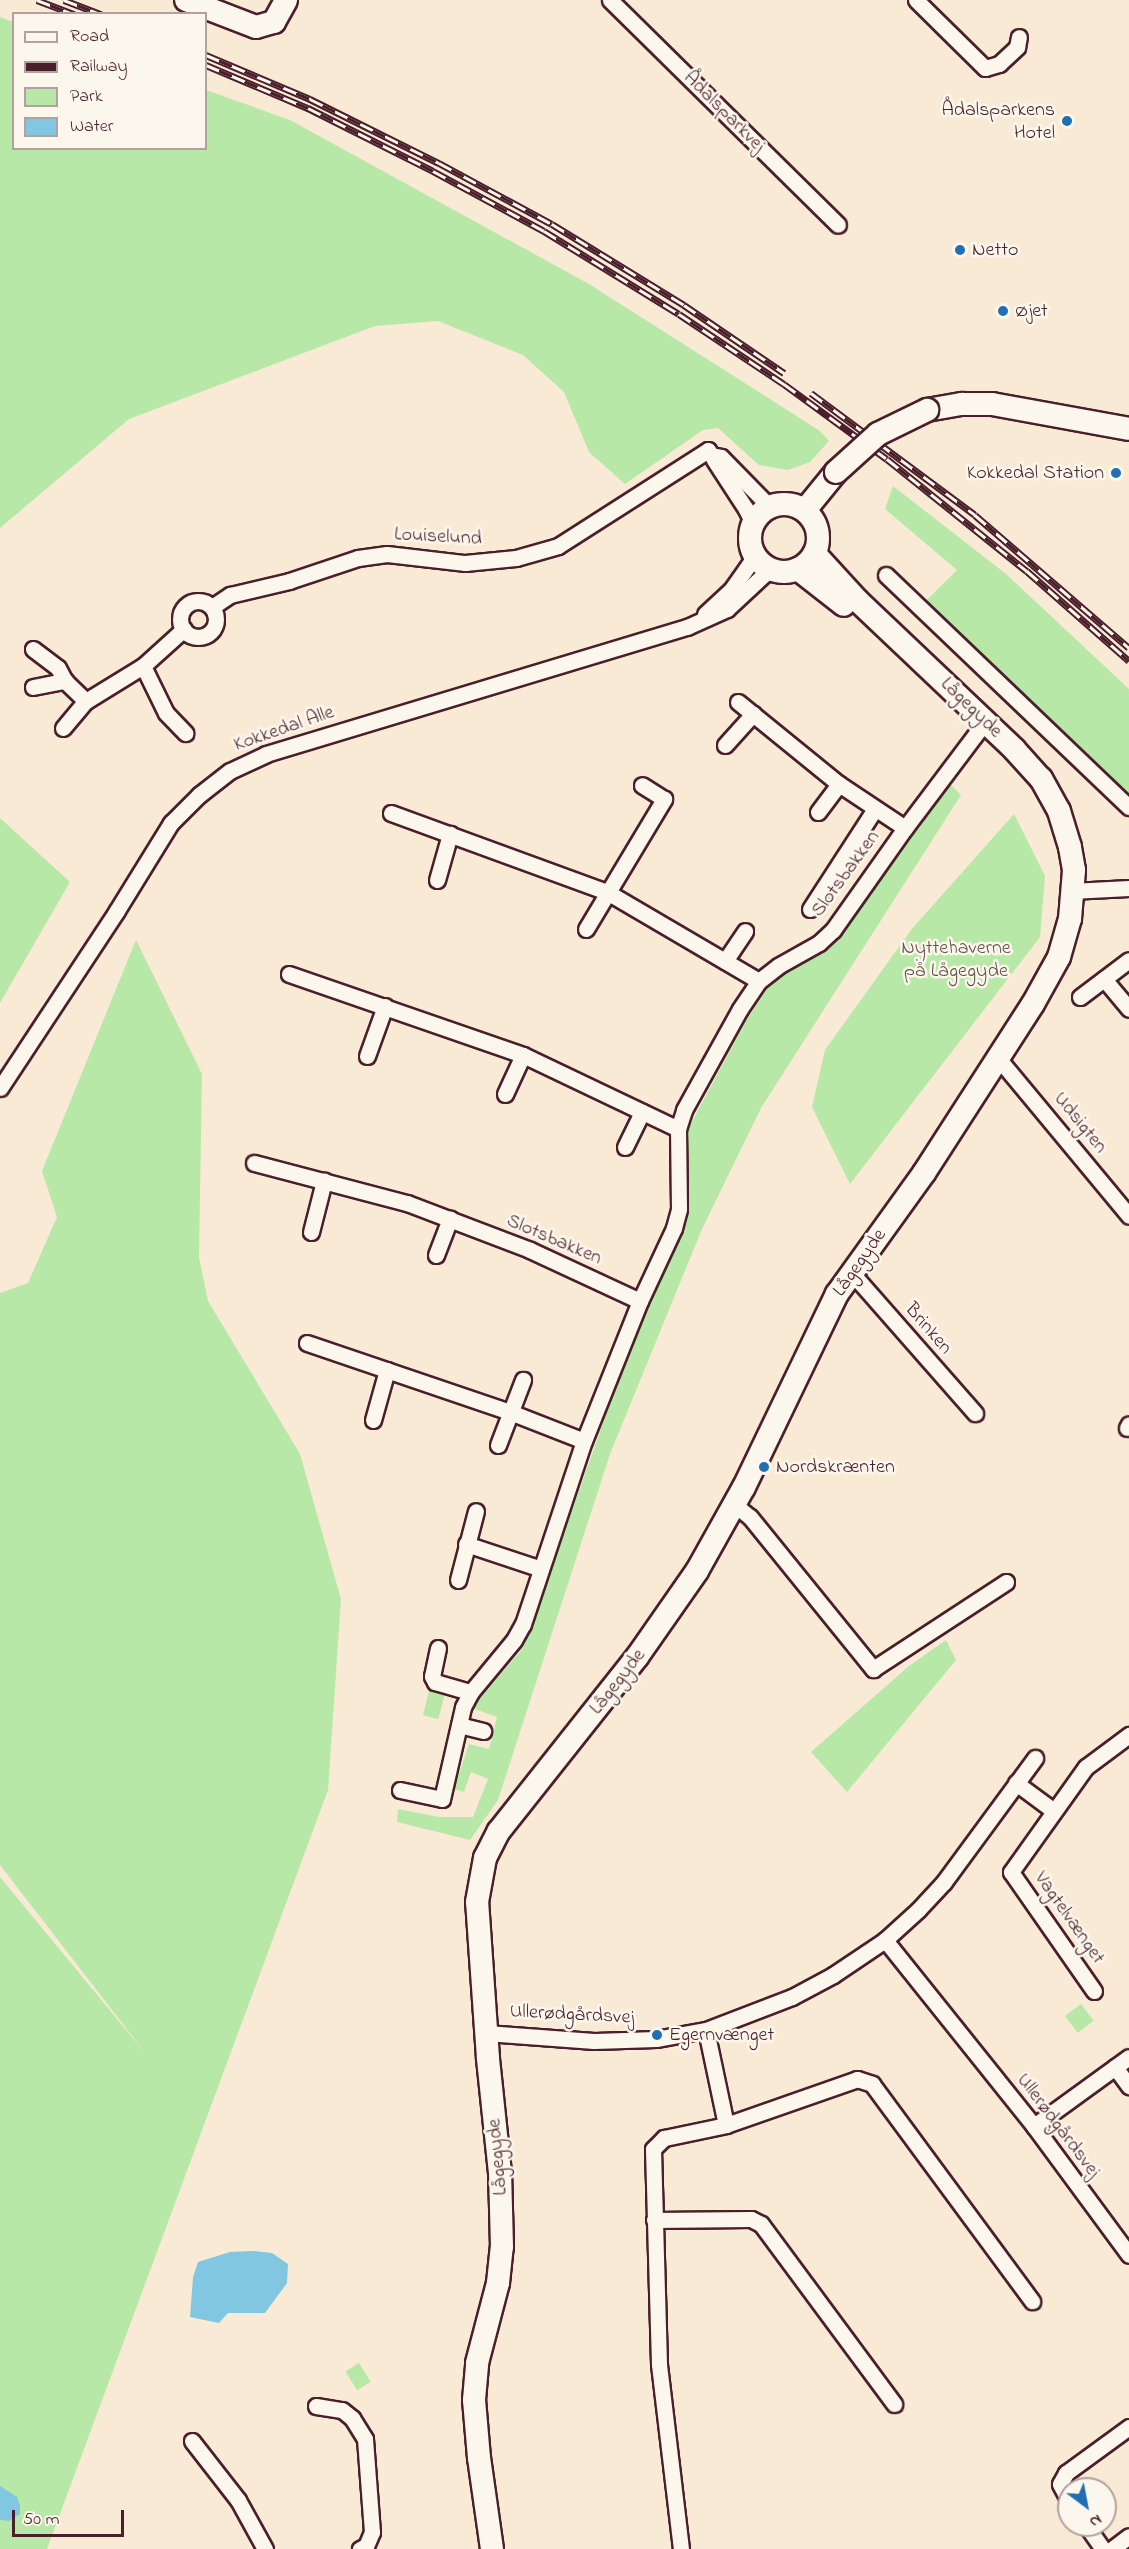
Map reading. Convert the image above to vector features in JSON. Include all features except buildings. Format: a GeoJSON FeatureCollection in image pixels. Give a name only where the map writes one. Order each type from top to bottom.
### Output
{"type":"FeatureCollection","features":[{"type":"Feature","properties":{"kind":"street"},"geometry":{"type":"LineString","coordinates":[[186,0],[256,27],[268,25],[278,17],[286,0]]}},
{"type":"Feature","properties":{"kind":"street","name":"Ådalsparkvej"},"geometry":{"type":"LineString","coordinates":[[610,0],[838,225]]}},
{"type":"Feature","properties":{"kind":"street"},"geometry":{"type":"LineString","coordinates":[[916,0],[985,68],[999,64],[1017,47],[1019,37]]}},
{"type":"Feature","properties":{"kind":"street"},"geometry":{"type":"LineString","coordinates":[[805,510],[836,472],[878,434],[927,410],[962,404],[992,404],[1129,429]]}},
{"type":"Feature","properties":{"kind":"street","name":"Louiselund"},"geometry":{"type":"LineString","coordinates":[[212,607],[230,595],[289,581],[358,558],[387,554],[465,563],[516,558],[558,546],[708,450],[711,455]]}},
{"type":"Feature","properties":{"kind":"street"},"geometry":{"type":"LineString","coordinates":[[711,455],[721,457],[770,507]]}},
{"type":"Feature","properties":{"kind":"street"},"geometry":{"type":"LineString","coordinates":[[711,455],[746,509],[753,524]]}},
{"type":"Feature","properties":{"kind":"street"},"geometry":{"type":"LineString","coordinates":[[789,504],[805,510],[818,530],[815,554],[798,569],[782,572],[762,562],[750,540],[753,524],[770,507],[789,504]]}},
{"type":"Feature","properties":{"kind":"street","name":"Lågegyde"},"geometry":{"type":"LineString","coordinates":[[492,2549],[481,2477],[474,2400],[477,2363],[498,2283],[502,2247],[500,2173],[486,2033],[477,1902],[479,1881],[488,1849],[499,1831],[669,1613],[714,1544],[831,1305],[851,1272],[921,1179],[998,1058],[1059,957],[1070,919],[1072,881],[1048,813],[1026,782],[980,728],[815,554]]}},
{"type":"Feature","properties":{"kind":"street","name":"Kokkedal Alle"},"geometry":{"type":"LineString","coordinates":[[0,1088],[116,912],[171,823],[199,795],[230,771],[266,754],[695,625],[762,562]]}},
{"type":"Feature","properties":{"kind":"street","name":"Lågegyde"},"geometry":{"type":"LineString","coordinates":[[798,569],[832,594],[980,728]]}},
{"type":"Feature","properties":{"kind":"street","name":"Lågegyde"},"geometry":{"type":"LineString","coordinates":[[886,575],[1129,807]]}},
{"type":"Feature","properties":{"kind":"street"},"geometry":{"type":"LineString","coordinates":[[202,602],[212,607],[216,622],[210,632],[194,636],[184,629],[182,612],[190,603],[202,602]]}},
{"type":"Feature","properties":{"kind":"street"},"geometry":{"type":"LineString","coordinates":[[63,728],[86,701],[143,666],[184,629]]}},
{"type":"Feature","properties":{"kind":"street"},"geometry":{"type":"LineString","coordinates":[[33,649],[58,668],[65,681],[86,701]]}},
{"type":"Feature","properties":{"kind":"street"},"geometry":{"type":"LineString","coordinates":[[143,666],[165,713],[185,734]]}},
{"type":"Feature","properties":{"kind":"street"},"geometry":{"type":"LineString","coordinates":[[33,687],[65,681]]}},
{"type":"Feature","properties":{"kind":"street","name":"Slotsbakken"},"geometry":{"type":"LineString","coordinates":[[738,702],[838,784],[905,828]]}},
{"type":"Feature","properties":{"kind":"street"},"geometry":{"type":"LineString","coordinates":[[725,745],[753,714]]}},
{"type":"Feature","properties":{"kind":"street","name":"Slotsbakken"},"geometry":{"type":"LineString","coordinates":[[400,1790],[442,1799],[459,1725],[471,1692],[514,1640],[541,1569],[584,1441],[640,1301],[674,1228],[679,1209],[678,1130],[684,1110],[740,1010],[759,981],[778,966],[819,943],[833,930],[905,828],[980,728]]}},
{"type":"Feature","properties":{"kind":"street"},"geometry":{"type":"LineString","coordinates":[[818,812],[838,784]]}},
{"type":"Feature","properties":{"kind":"street"},"geometry":{"type":"LineString","coordinates":[[586,929],[664,799],[642,785]]}},
{"type":"Feature","properties":{"kind":"street","name":"Slotsbakken"},"geometry":{"type":"LineString","coordinates":[[810,909],[875,809]]}},
{"type":"Feature","properties":{"kind":"street"},"geometry":{"type":"LineString","coordinates":[[391,813],[607,892],[759,981]]}},
{"type":"Feature","properties":{"kind":"street"},"geometry":{"type":"LineString","coordinates":[[437,880],[450,834]]}},
{"type":"Feature","properties":{"kind":"street"},"geometry":{"type":"LineString","coordinates":[[1072,881],[1129,888]]}},
{"type":"Feature","properties":{"kind":"street"},"geometry":{"type":"LineString","coordinates":[[725,961],[745,931]]}},
{"type":"Feature","properties":{"kind":"street"},"geometry":{"type":"LineString","coordinates":[[1080,997],[1129,960]]}},
{"type":"Feature","properties":{"kind":"street"},"geometry":{"type":"LineString","coordinates":[[289,974],[523,1055],[678,1130]]}},
{"type":"Feature","properties":{"kind":"street"},"geometry":{"type":"LineString","coordinates":[[1104,979],[1129,1009]]}},
{"type":"Feature","properties":{"kind":"street"},"geometry":{"type":"LineString","coordinates":[[367,1056],[385,1006]]}},
{"type":"Feature","properties":{"kind":"street"},"geometry":{"type":"LineString","coordinates":[[505,1094],[523,1055]]}},
{"type":"Feature","properties":{"kind":"street","name":"Udsigten"},"geometry":{"type":"LineString","coordinates":[[998,1058],[1129,1216]]}},
{"type":"Feature","properties":{"kind":"street"},"geometry":{"type":"LineString","coordinates":[[624,1147],[642,1112]]}},
{"type":"Feature","properties":{"kind":"street","name":"Slotsbakken"},"geometry":{"type":"LineString","coordinates":[[254,1163],[400,1201],[530,1250],[640,1301]]}},
{"type":"Feature","properties":{"kind":"street"},"geometry":{"type":"LineString","coordinates":[[310,1232],[324,1181]]}},
{"type":"Feature","properties":{"kind":"street"},"geometry":{"type":"LineString","coordinates":[[436,1255],[450,1219]]}},
{"type":"Feature","properties":{"kind":"street","name":"Brinken"},"geometry":{"type":"LineString","coordinates":[[851,1272],[975,1413]]}},
{"type":"Feature","properties":{"kind":"street"},"geometry":{"type":"LineString","coordinates":[[307,1342],[510,1412],[584,1441]]}},
{"type":"Feature","properties":{"kind":"street"},"geometry":{"type":"LineString","coordinates":[[373,1420],[387,1370]]}},
{"type":"Feature","properties":{"kind":"street"},"geometry":{"type":"LineString","coordinates":[[498,1445],[523,1380]]}},
{"type":"Feature","properties":{"kind":"street"},"geometry":{"type":"LineString","coordinates":[[735,1505],[750,1517],[873,1669],[1006,1582]]}},
{"type":"Feature","properties":{"kind":"street"},"geometry":{"type":"LineString","coordinates":[[458,1580],[476,1511]]}},
{"type":"Feature","properties":{"kind":"street"},"geometry":{"type":"LineString","coordinates":[[466,1544],[541,1569]]}},
{"type":"Feature","properties":{"kind":"street"},"geometry":{"type":"LineString","coordinates":[[438,1648],[432,1676],[435,1682],[471,1692]]}},
{"type":"Feature","properties":{"kind":"street"},"geometry":{"type":"LineString","coordinates":[[459,1725],[483,1731]]}},
{"type":"Feature","properties":{"kind":"street","name":"Vagtelvænget"},"geometry":{"type":"LineString","coordinates":[[1094,1991],[1011,1872],[1086,1767],[1129,1735]]}},
{"type":"Feature","properties":{"kind":"street","name":"Ullerødgårdsvej"},"geometry":{"type":"LineString","coordinates":[[486,2033],[623,2041],[656,2039],[706,2030],[792,1997],[833,1975],[885,1940],[944,1882],[1035,1758]]}},
{"type":"Feature","properties":{"kind":"street"},"geometry":{"type":"LineString","coordinates":[[1016,1783],[1054,1811]]}},
{"type":"Feature","properties":{"kind":"street","name":"Ullerødgårdsvej"},"geometry":{"type":"LineString","coordinates":[[885,1940],[1034,2126],[1129,2255]]}},
{"type":"Feature","properties":{"kind":"street"},"geometry":{"type":"LineString","coordinates":[[706,2030],[726,2126]]}},
{"type":"Feature","properties":{"kind":"street"},"geometry":{"type":"LineString","coordinates":[[1034,2126],[1129,2057]]}},
{"type":"Feature","properties":{"kind":"street"},"geometry":{"type":"LineString","coordinates":[[1115,2067],[1129,2086]]}},
{"type":"Feature","properties":{"kind":"street"},"geometry":{"type":"LineString","coordinates":[[681,2549],[659,2364],[653,2149],[664,2138],[726,2126],[857,2079],[872,2084],[1032,2301]]}},
{"type":"Feature","properties":{"kind":"street"},"geometry":{"type":"LineString","coordinates":[[654,2220],[751,2219],[761,2224],[894,2404]]}},
{"type":"Feature","properties":{"kind":"street"},"geometry":{"type":"LineString","coordinates":[[315,2406],[342,2410],[352,2418],[365,2439],[372,2532],[366,2546],[360,2549]]}},
{"type":"Feature","properties":{"kind":"street"},"geometry":{"type":"LineString","coordinates":[[1064,2477],[1066,2473],[1129,2427]]}},
{"type":"Feature","properties":{"kind":"street"},"geometry":{"type":"LineString","coordinates":[[192,2441],[238,2500],[265,2549]]}},
{"type":"Feature","properties":{"kind":"street"},"geometry":{"type":"LineString","coordinates":[[1112,2549],[1129,2536]]}},
{"type":"Feature","properties":{"kind":"green space"},"geometry":{"type":"Polygon","coordinates":[[[0,17],[12,22],[12,150],[207,150],[207,90],[290,120],[589,284],[820,431],[829,441],[810,462],[788,470],[759,465],[718,428],[703,430],[625,484],[589,452],[564,392],[523,355],[438,321],[375,326],[129,419],[0,528],[0,17]]]}},
{"type":"Feature","properties":{"kind":"green space"},"geometry":{"type":"Polygon","coordinates":[[[893,486],[1006,574],[1129,689],[1129,796],[926,601],[957,570],[885,509],[893,486]]]}},
{"type":"Feature","properties":{"kind":"green space"},"geometry":{"type":"Polygon","coordinates":[[[949,783],[961,795],[761,1108],[702,1229],[610,1454],[498,1800],[470,1840],[397,1822],[398,1809],[439,1817],[473,1817],[488,1779],[471,1772],[464,1792],[454,1789],[469,1744],[489,1749],[497,1717],[472,1708],[523,1648],[616,1387],[687,1213],[688,1129],[746,1021],[771,983],[833,945],[949,783]]]}},
{"type":"Feature","properties":{"kind":"green space","name":"Nyttehaverne på Lågegyde"},"geometry":{"type":"Polygon","coordinates":[[[1014,814],[1045,876],[1040,937],[850,1184],[812,1107],[825,1050],[911,930],[1014,814]]]}},
{"type":"Feature","properties":{"kind":"green space"},"geometry":{"type":"Polygon","coordinates":[[[0,818],[70,882],[0,1003],[0,818]]]}},
{"type":"Feature","properties":{"kind":"green space"},"geometry":{"type":"Polygon","coordinates":[[[136,940],[202,1074],[199,1257],[208,1301],[300,1454],[341,1599],[328,1790],[47,2549],[0,2549],[0,1877],[146,2054],[0,1865],[0,1293],[28,1283],[57,1217],[42,1171],[136,940]]]}},
{"type":"Feature","properties":{"kind":"green space"},"geometry":{"type":"Polygon","coordinates":[[[946,1640],[956,1660],[847,1792],[811,1752],[909,1666],[946,1640]]]}},
{"type":"Feature","properties":{"kind":"green space"},"geometry":{"type":"Polygon","coordinates":[[[429,1691],[445,1695],[438,1719],[423,1715],[429,1691]]]}},
{"type":"Feature","properties":{"kind":"green space"},"geometry":{"type":"Polygon","coordinates":[[[1081,2004],[1094,2021],[1078,2033],[1065,2016],[1081,2004]]]}},
{"type":"Feature","properties":{"kind":"green space"},"geometry":{"type":"Polygon","coordinates":[[[359,2363],[371,2382],[357,2390],[345,2371],[359,2363]]]}},
{"type":"Feature","properties":{"kind":"water"},"geometry":{"type":"Polygon","coordinates":[[[230,2252],[272,2253],[288,2264],[287,2283],[265,2313],[228,2313],[219,2323],[190,2317],[193,2277],[198,2262],[230,2252]]]}},
{"type":"Feature","properties":{"kind":"water"},"geometry":{"type":"Polygon","coordinates":[[[0,2486],[17,2497],[20,2506],[20,2514],[9,2521],[0,2520],[0,2486]]]}},
{"type":"Feature","properties":{"kind":"railway"},"geometry":{"type":"LineString","coordinates":[[37,0],[69,12]]}},
{"type":"Feature","properties":{"kind":"railway"},"geometry":{"type":"LineString","coordinates":[[64,0],[96,12]]}},
{"type":"Feature","properties":{"kind":"railway"},"geometry":{"type":"LineString","coordinates":[[207,55],[310,99],[439,163],[552,224],[684,305],[784,373]]}},
{"type":"Feature","properties":{"kind":"railway"},"geometry":{"type":"LineString","coordinates":[[207,65],[308,108],[433,171],[544,231],[679,314],[784,384],[887,459],[1027,571],[1129,661]]}},
{"type":"Feature","properties":{"kind":"railway"},"geometry":{"type":"LineString","coordinates":[[811,393],[975,515],[1129,648]]}},
{"type":"Feature","properties":{"kind":"place","name":"Ådalsparkens Hotel"},"geometry":{"type":"Point","coordinates":[1067,121]}},
{"type":"Feature","properties":{"kind":"place","name":"Netto"},"geometry":{"type":"Point","coordinates":[960,250]}},
{"type":"Feature","properties":{"kind":"place","name":"Øjet"},"geometry":{"type":"Point","coordinates":[1003,311]}},
{"type":"Feature","properties":{"kind":"place","name":"Kokkedal Station"},"geometry":{"type":"Point","coordinates":[1116,473]}},
{"type":"Feature","properties":{"kind":"place","name":"Nordskrænten"},"geometry":{"type":"Point","coordinates":[764,1467]}},
{"type":"Feature","properties":{"kind":"place","name":"Egernvænget"},"geometry":{"type":"Point","coordinates":[657,2035]}}]}
